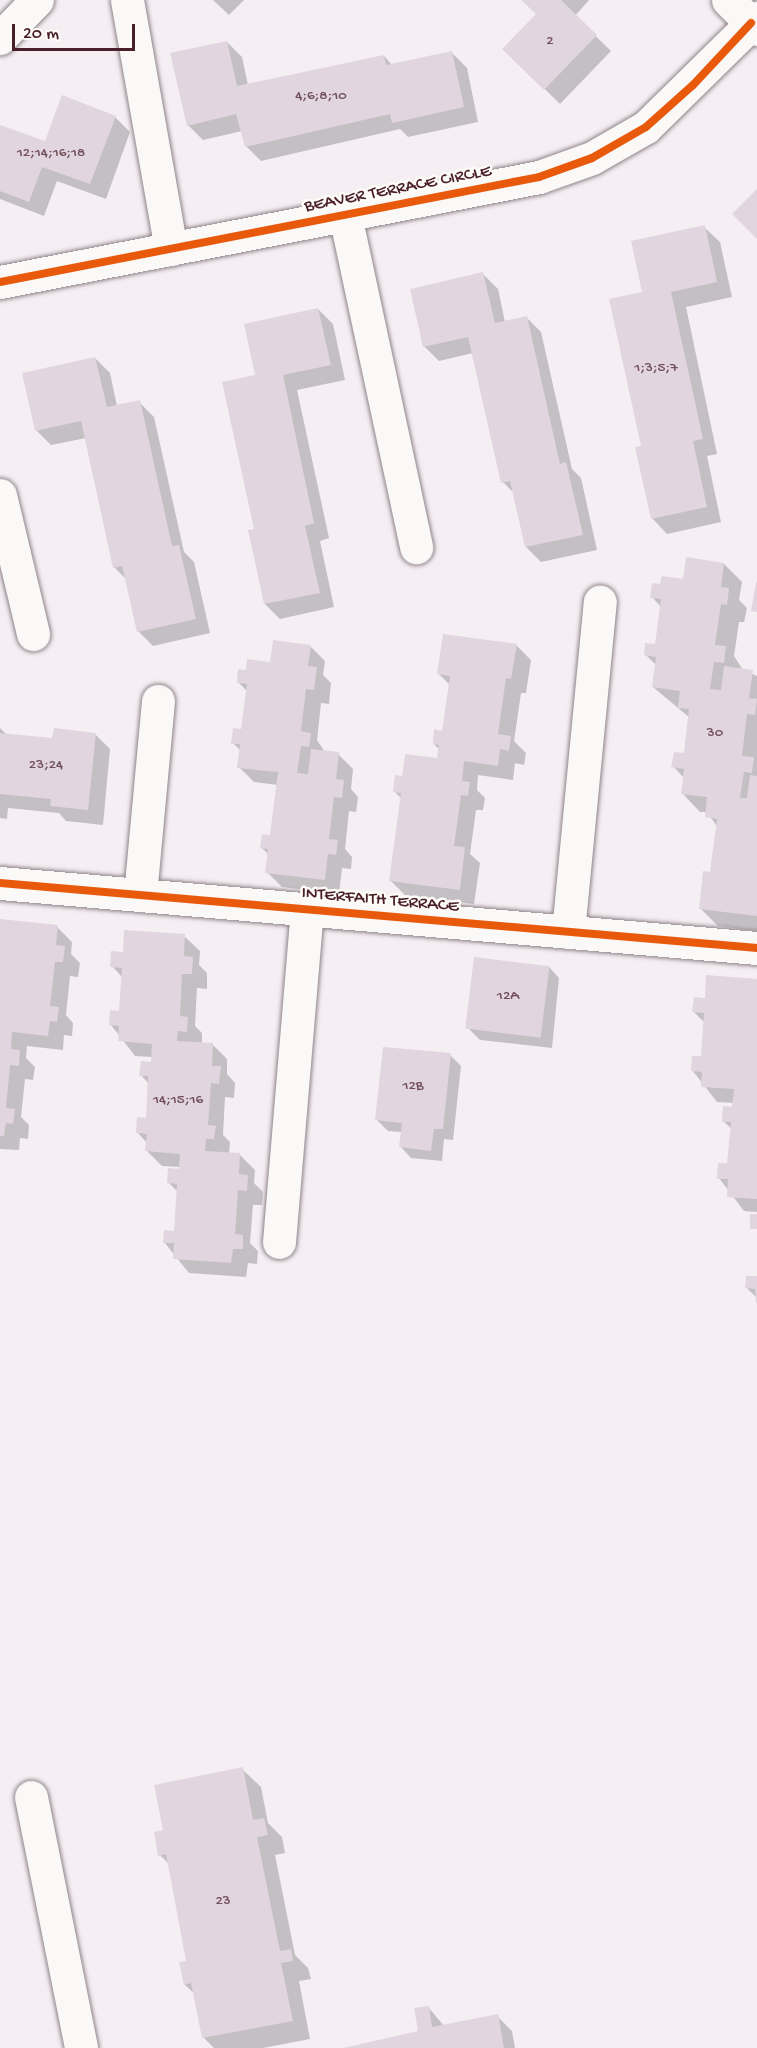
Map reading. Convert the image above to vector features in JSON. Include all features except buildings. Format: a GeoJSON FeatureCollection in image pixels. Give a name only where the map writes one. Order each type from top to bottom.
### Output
{"type":"FeatureCollection","features":[{"type":"Feature","properties":{"kind":"street"},"geometry":{"type":"LineString","coordinates":[[0,38],[37,0]]}},
{"type":"Feature","properties":{"kind":"street"},"geometry":{"type":"LineString","coordinates":[[127,0],[171,249]]}},
{"type":"Feature","properties":{"kind":"street"},"geometry":{"type":"LineString","coordinates":[[728,0],[755,23]]}},
{"type":"Feature","properties":{"kind":"street","name":"BEAVER TERRACE CIRCLE"},"geometry":{"type":"LineString","coordinates":[[0,282],[539,177],[592,158],[646,128],[755,23]]}},
{"type":"Feature","properties":{"kind":"street"},"geometry":{"type":"LineString","coordinates":[[345,215],[416,547]]}},
{"type":"Feature","properties":{"kind":"street"},"geometry":{"type":"LineString","coordinates":[[0,495],[33,634]]}},
{"type":"Feature","properties":{"kind":"street"},"geometry":{"type":"LineString","coordinates":[[568,932],[600,602]]}},
{"type":"Feature","properties":{"kind":"street"},"geometry":{"type":"LineString","coordinates":[[140,895],[158,701]]}},
{"type":"Feature","properties":{"kind":"street","name":"INTERFAITH TERRACE"},"geometry":{"type":"LineString","coordinates":[[0,883],[757,948]]}},
{"type":"Feature","properties":{"kind":"street"},"geometry":{"type":"LineString","coordinates":[[279,1242],[307,909]]}},
{"type":"Feature","properties":{"kind":"street"},"geometry":{"type":"LineString","coordinates":[[31,1797],[81,2048]]}},
{"type":"Feature","properties":{"kind":"cycle path"},"geometry":{"type":"LineString","coordinates":[[0,282],[539,177],[592,158],[646,127],[693,85],[751,23]]}},
{"type":"Feature","properties":{"kind":"cycle path"},"geometry":{"type":"LineString","coordinates":[[0,883],[757,948]]}}]}
